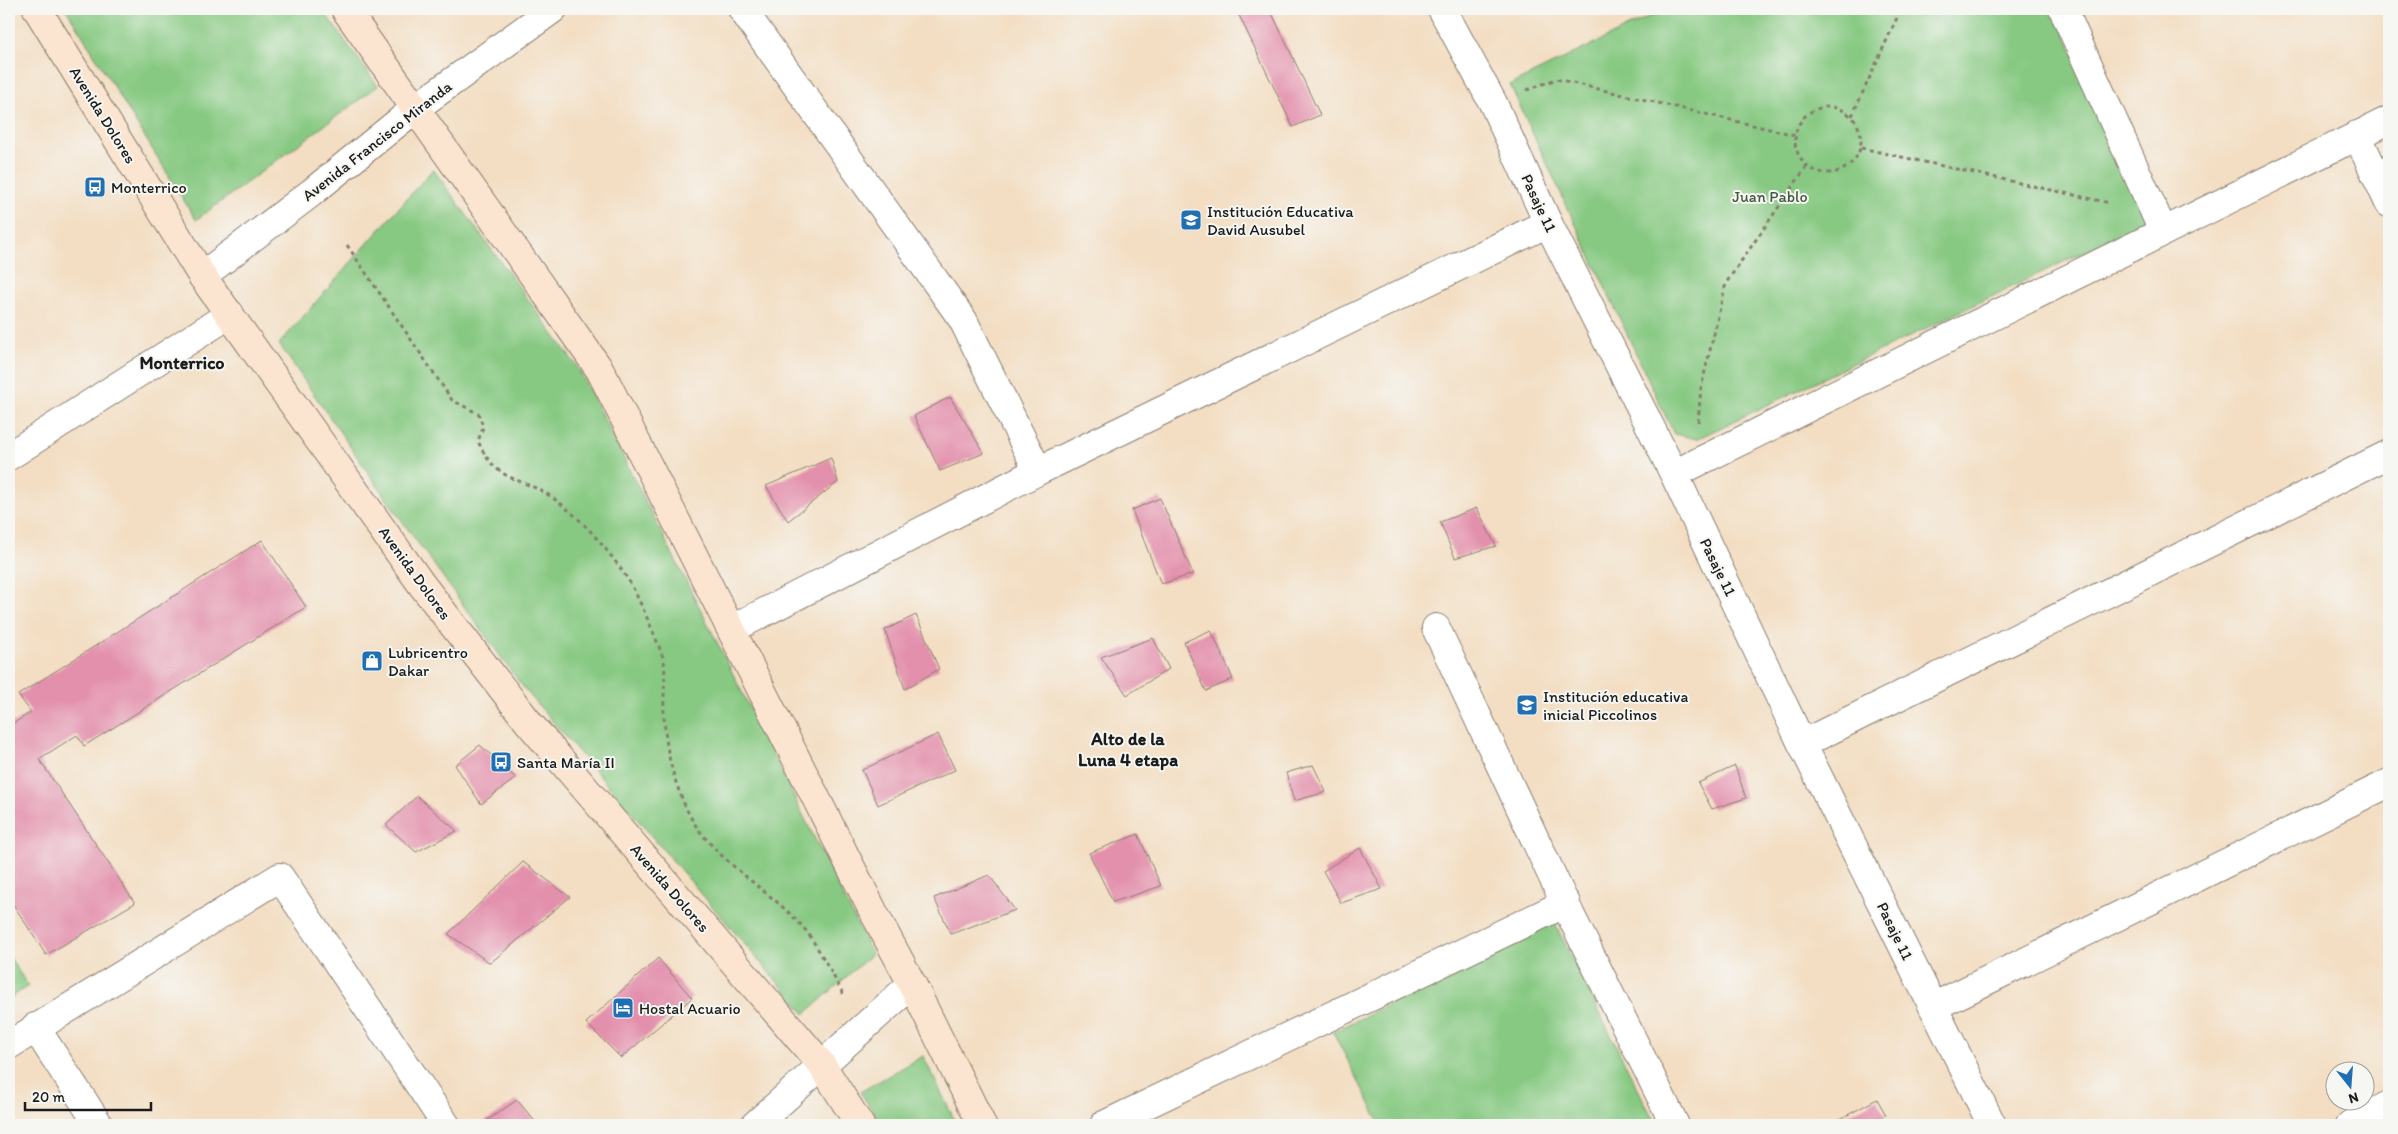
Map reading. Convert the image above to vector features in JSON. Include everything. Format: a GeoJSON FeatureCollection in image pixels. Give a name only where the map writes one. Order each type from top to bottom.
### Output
{"type":"FeatureCollection","features":[{"type":"Feature","properties":{"kind":"main road","name":"Avenida Dolores"},"geometry":{"type":"LineString","coordinates":[[37,9],[202,276],[422,585],[529,723],[821,1064],[860,1125]]}},
{"type":"Feature","properties":{"kind":"main road"},"geometry":{"type":"LineString","coordinates":[[345,9],[600,370],[732,629],[872,911],[912,984],[982,1125]]}},
{"type":"Feature","properties":{"kind":"street","name":"Avenida Francisco Miranda"},"geometry":{"type":"LineString","coordinates":[[202,276],[311,194],[416,107],[553,9]]}},
{"type":"Feature","properties":{"kind":"street"},"geometry":{"type":"LineString","coordinates":[[742,9],[963,320],[1038,471]]}},
{"type":"Feature","properties":{"kind":"street","name":"Pasaje 11"},"geometry":{"type":"LineString","coordinates":[[1442,9],[1493,103],[1548,223],[1684,468],[1802,744],[1992,1125]]}},
{"type":"Feature","properties":{"kind":"street"},"geometry":{"type":"LineString","coordinates":[[2063,9],[2158,222]]}},
{"type":"Feature","properties":{"kind":"street"},"geometry":{"type":"LineString","coordinates":[[1684,468],[2158,222],[2389,120]]}},
{"type":"Feature","properties":{"kind":"street"},"geometry":{"type":"LineString","coordinates":[[2357,135],[2389,203]]}},
{"type":"Feature","properties":{"kind":"street"},"geometry":{"type":"LineString","coordinates":[[732,629],[1038,471],[1548,223]]}},
{"type":"Feature","properties":{"kind":"street"},"geometry":{"type":"LineString","coordinates":[[9,456],[230,314]]}},
{"type":"Feature","properties":{"kind":"street"},"geometry":{"type":"LineString","coordinates":[[1802,744],[2389,454]]}},
{"type":"Feature","properties":{"kind":"street"},"geometry":{"type":"LineString","coordinates":[[1436,628],[1566,903],[1675,1125]]}},
{"type":"Feature","properties":{"kind":"street"},"geometry":{"type":"LineString","coordinates":[[1933,1006],[2389,782]]}},
{"type":"Feature","properties":{"kind":"street"},"geometry":{"type":"LineString","coordinates":[[9,1044],[280,877],[446,1125]]}},
{"type":"Feature","properties":{"kind":"street"},"geometry":{"type":"LineString","coordinates":[[1104,1125],[1566,903]]}},
{"type":"Feature","properties":{"kind":"street"},"geometry":{"type":"LineString","coordinates":[[755,1125],[912,984]]}},
{"type":"Feature","properties":{"kind":"street"},"geometry":{"type":"LineString","coordinates":[[35,1027],[99,1125]]}},
{"type":"Feature","properties":{"kind":"street"},"geometry":{"type":"LineString","coordinates":[[2350,1125],[2389,1105]]}},
{"type":"Feature","properties":{"kind":"path"},"geometry":{"type":"LineString","coordinates":[[1852,116],[1901,9]]}},
{"type":"Feature","properties":{"kind":"path"},"geometry":{"type":"LineString","coordinates":[[1493,103],[1556,79],[1795,135]]}},
{"type":"Feature","properties":{"kind":"path"},"geometry":{"type":"LineString","coordinates":[[1834,107],[1852,116],[1861,131],[1861,148],[1857,159],[1849,168],[1838,172],[1822,173],[1806,166],[1799,157],[1795,135],[1804,117],[1813,111],[1834,107]]}},
{"type":"Feature","properties":{"kind":"path"},"geometry":{"type":"LineString","coordinates":[[1861,148],[2158,222]]}},
{"type":"Feature","properties":{"kind":"path"},"geometry":{"type":"LineString","coordinates":[[1684,468],[1726,283],[1806,166]]}},
{"type":"Feature","properties":{"kind":"path"},"geometry":{"type":"LineString","coordinates":[[347,245],[452,400],[479,414],[483,427],[478,441],[493,467],[512,479],[551,497],[569,511],[595,537],[630,582],[664,660],[664,714],[667,750],[676,784],[689,814],[711,844],[803,927],[846,997]]}},
{"type":"Feature","properties":{"kind":"green space"},"geometry":{"type":"Polygon","coordinates":[[[66,9],[322,9],[378,86],[196,220],[66,9]]]}},
{"type":"Feature","properties":{"kind":"green space","name":"Juan Pablo"},"geometry":{"type":"Polygon","coordinates":[[[1665,9],[2054,9],[2148,221],[1697,439],[1674,434],[1510,85],[1665,9]]]}},
{"type":"Feature","properties":{"kind":"green space"},"geometry":{"type":"Polygon","coordinates":[[[433,169],[578,368],[872,954],[805,1014],[522,686],[392,507],[279,344],[433,169]]]}},
{"type":"Feature","properties":{"kind":"green space"},"geometry":{"type":"Polygon","coordinates":[[[1554,922],[1656,1125],[1381,1125],[1333,1032],[1554,922]]]}},
{"type":"Feature","properties":{"kind":"green space"},"geometry":{"type":"Polygon","coordinates":[[[9,956],[28,986],[9,999],[9,956]]]}},
{"type":"Feature","properties":{"kind":"green space"},"geometry":{"type":"Polygon","coordinates":[[[923,1056],[957,1125],[882,1125],[860,1092],[923,1056]]]}},
{"type":"Feature","properties":{"kind":"building"},"geometry":{"type":"Polygon","coordinates":[[[1236,9],[1270,9],[1320,115],[1293,127],[1236,9]]]}},
{"type":"Feature","properties":{"kind":"building"},"geometry":{"type":"Polygon","coordinates":[[[950,397],[984,453],[940,471],[914,416],[950,397]]]}},
{"type":"Feature","properties":{"kind":"building"},"geometry":{"type":"Polygon","coordinates":[[[831,458],[838,482],[788,521],[766,486],[831,458]]]}},
{"type":"Feature","properties":{"kind":"building"},"geometry":{"type":"Polygon","coordinates":[[[1160,498],[1193,574],[1161,584],[1132,510],[1160,498]]]}},
{"type":"Feature","properties":{"kind":"building"},"geometry":{"type":"Polygon","coordinates":[[[1477,508],[1496,546],[1455,558],[1440,522],[1477,508]]]}},
{"type":"Feature","properties":{"kind":"building"},"geometry":{"type":"Polygon","coordinates":[[[262,540],[306,607],[84,746],[77,735],[39,759],[135,903],[46,955],[9,898],[9,716],[14,723],[31,712],[18,695],[262,540]]]}},
{"type":"Feature","properties":{"kind":"building"},"geometry":{"type":"Polygon","coordinates":[[[916,615],[939,669],[905,689],[885,630],[916,615]]]}},
{"type":"Feature","properties":{"kind":"building"},"geometry":{"type":"Polygon","coordinates":[[[1211,630],[1233,679],[1206,691],[1184,642],[1211,630]]]}},
{"type":"Feature","properties":{"kind":"building"},"geometry":{"type":"Polygon","coordinates":[[[1153,638],[1169,669],[1127,695],[1101,657],[1153,638]]]}},
{"type":"Feature","properties":{"kind":"building"},"geometry":{"type":"Polygon","coordinates":[[[938,734],[955,770],[878,805],[862,770],[938,734]]]}},
{"type":"Feature","properties":{"kind":"building"},"geometry":{"type":"Polygon","coordinates":[[[480,745],[516,778],[481,804],[455,765],[480,745]]]}},
{"type":"Feature","properties":{"kind":"building"},"geometry":{"type":"Polygon","coordinates":[[[1313,765],[1326,792],[1294,801],[1286,773],[1313,765]]]}},
{"type":"Feature","properties":{"kind":"building"},"geometry":{"type":"Polygon","coordinates":[[[1735,766],[1746,798],[1712,809],[1698,783],[1735,766]]]}},
{"type":"Feature","properties":{"kind":"building"},"geometry":{"type":"Polygon","coordinates":[[[417,796],[457,831],[416,852],[386,825],[417,796]]]}},
{"type":"Feature","properties":{"kind":"building"},"geometry":{"type":"Polygon","coordinates":[[[1138,834],[1161,886],[1113,902],[1089,853],[1138,834]]]}},
{"type":"Feature","properties":{"kind":"building"},"geometry":{"type":"Polygon","coordinates":[[[1360,848],[1382,889],[1341,903],[1323,871],[1360,848]]]}},
{"type":"Feature","properties":{"kind":"building"},"geometry":{"type":"Polygon","coordinates":[[[523,862],[570,897],[490,963],[448,934],[523,862]]]}},
{"type":"Feature","properties":{"kind":"building"},"geometry":{"type":"Polygon","coordinates":[[[989,875],[1015,910],[951,934],[934,898],[989,875]]]}},
{"type":"Feature","properties":{"kind":"building"},"geometry":{"type":"Polygon","coordinates":[[[658,958],[692,998],[621,1058],[586,1023],[658,958]]]}},
{"type":"Feature","properties":{"kind":"building"},"geometry":{"type":"Polygon","coordinates":[[[1877,1099],[1886,1115],[1867,1125],[1831,1125],[1831,1124],[1877,1099]]]}},
{"type":"Feature","properties":{"kind":"building"},"geometry":{"type":"Polygon","coordinates":[[[517,1100],[538,1125],[480,1125],[517,1100]]]}},
{"type":"Feature","properties":{"kind":"place","name":"Monterrico"},"geometry":{"type":"Point","coordinates":[95,187]}},
{"type":"Feature","properties":{"kind":"place","name":"Institución Educativa David Ausubel"},"geometry":{"type":"Point","coordinates":[1191,220]}},
{"type":"Feature","properties":{"kind":"place","name":"Lubricentro Dakar"},"geometry":{"type":"Point","coordinates":[372,661]}},
{"type":"Feature","properties":{"kind":"place","name":"Institución educativa inicial Piccolinos"},"geometry":{"type":"Point","coordinates":[1527,705]}},
{"type":"Feature","properties":{"kind":"place","name":"Santa María II"},"geometry":{"type":"Point","coordinates":[501,762]}},
{"type":"Feature","properties":{"kind":"place","name":"Hostal Acuario"},"geometry":{"type":"Point","coordinates":[623,1008]}},
{"type":"Feature","properties":{"kind":"district","name":"Monterrico"},"geometry":{"type":"Point","coordinates":[182,363]}},
{"type":"Feature","properties":{"kind":"district","name":"Alto de la Luna 4 etapa"},"geometry":{"type":"Point","coordinates":[1128,750]}}]}
